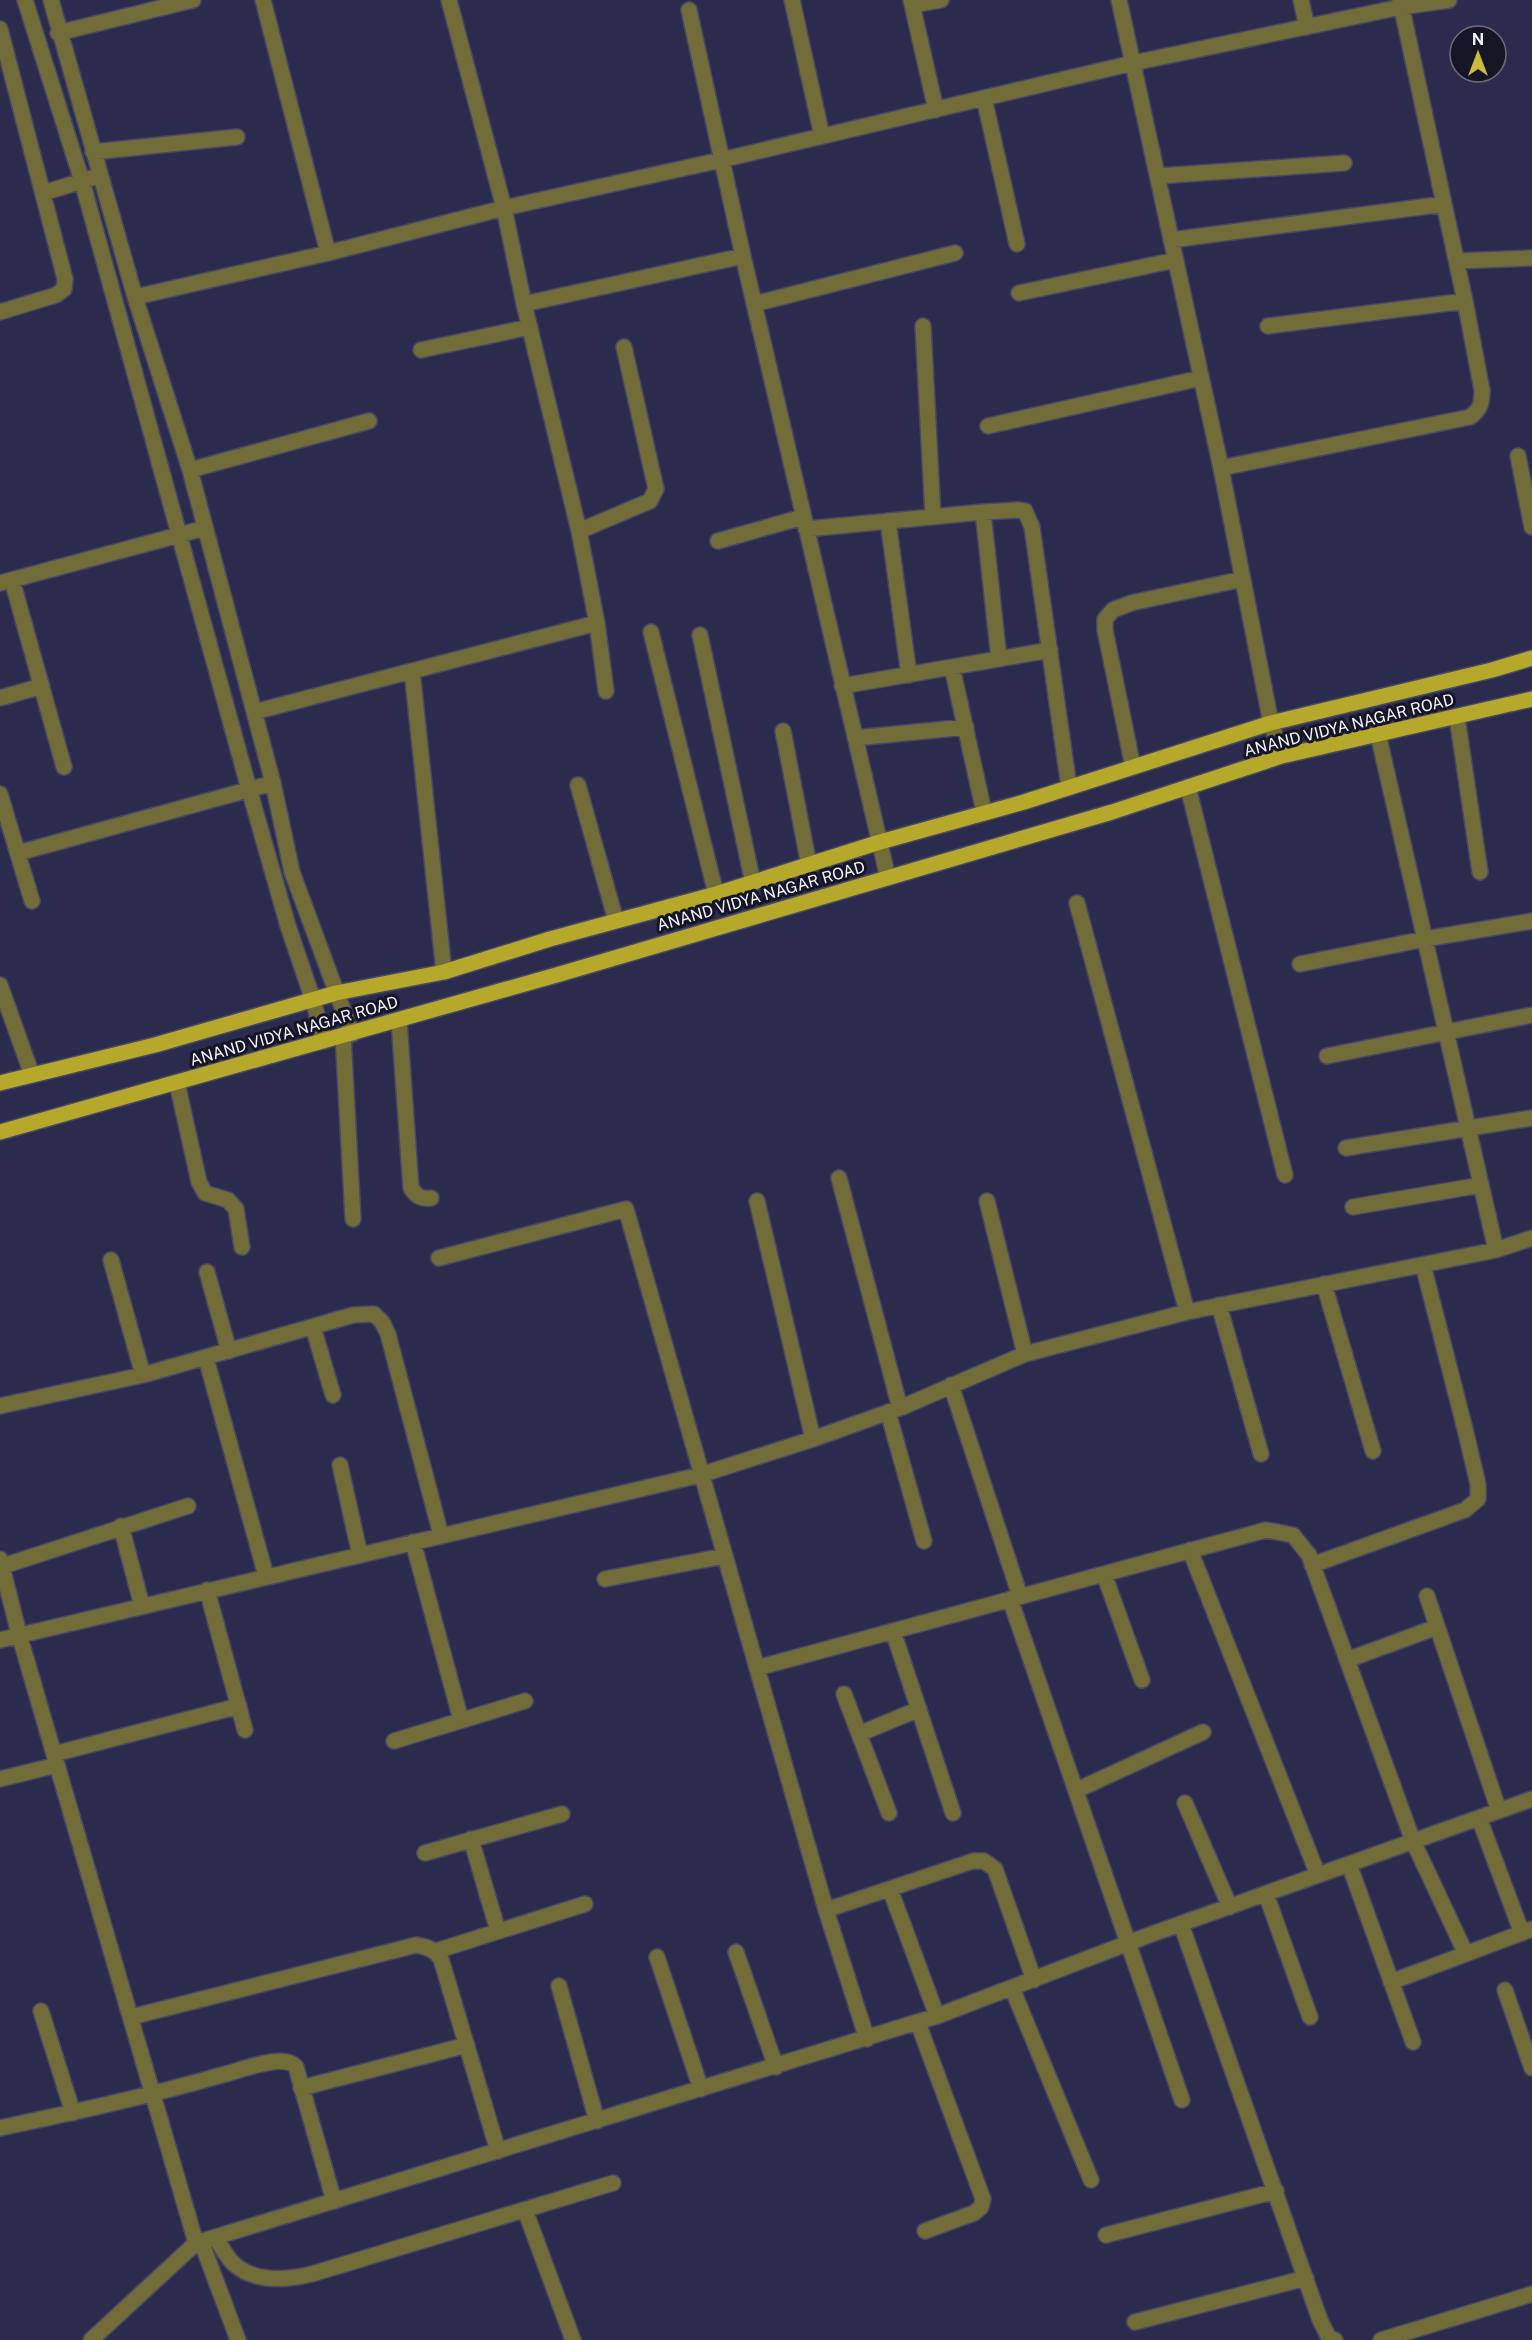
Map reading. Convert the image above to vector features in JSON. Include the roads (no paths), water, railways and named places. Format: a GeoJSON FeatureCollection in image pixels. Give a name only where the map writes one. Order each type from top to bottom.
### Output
{"type":"FeatureCollection","features":[{"type":"Feature","properties":{"kind":"main road","name":"ANAND VIDYA NAGAR ROAD"},"geometry":{"type":"LineString","coordinates":[[0,1083],[155,1045],[336,993],[444,972],[550,939],[753,883],[1271,723],[1480,673],[1532,658]]}},
{"type":"Feature","properties":{"kind":"main road","name":"ANAND VIDYA NAGAR ROAD"},"geometry":{"type":"LineString","coordinates":[[0,1132],[348,1035],[888,878],[1112,812],[1282,756],[1532,699]]}},
{"type":"Feature","properties":{"kind":"street"},"geometry":{"type":"LineString","coordinates":[[25,0],[82,181],[249,789],[324,1041]]}},
{"type":"Feature","properties":{"kind":"street"},"geometry":{"type":"LineString","coordinates":[[51,0],[58,33],[135,297],[190,470],[273,783],[292,872],[336,993],[348,1035],[353,1219]]}},
{"type":"Feature","properties":{"kind":"street"},"geometry":{"type":"LineString","coordinates":[[58,33],[193,0]]}},
{"type":"Feature","properties":{"kind":"street"},"geometry":{"type":"LineString","coordinates":[[263,0],[328,253]]}},
{"type":"Feature","properties":{"kind":"street"},"geometry":{"type":"LineString","coordinates":[[448,0],[504,208],[524,304],[579,531],[597,623],[606,691]]}},
{"type":"Feature","properties":{"kind":"street"},"geometry":{"type":"LineString","coordinates":[[792,0],[822,136]]}},
{"type":"Feature","properties":{"kind":"street"},"geometry":{"type":"LineString","coordinates":[[936,110],[911,2],[941,0]]}},
{"type":"Feature","properties":{"kind":"street"},"geometry":{"type":"LineString","coordinates":[[1119,0],[1221,468],[1271,723],[1282,756]]}},
{"type":"Feature","properties":{"kind":"street"},"geometry":{"type":"LineString","coordinates":[[1301,0],[1307,27]]}},
{"type":"Feature","properties":{"kind":"street"},"geometry":{"type":"LineString","coordinates":[[135,297],[328,253],[504,208],[721,160],[1133,63],[1307,27],[1400,4],[1449,0]]}},
{"type":"Feature","properties":{"kind":"street"},"geometry":{"type":"LineString","coordinates":[[1221,468],[1470,417],[1478,411],[1482,402],[1482,390],[1457,261],[1400,4]]}},
{"type":"Feature","properties":{"kind":"street"},"geometry":{"type":"LineString","coordinates":[[689,10],[804,523],[888,878]]}},
{"type":"Feature","properties":{"kind":"street"},"geometry":{"type":"LineString","coordinates":[[0,29],[65,279],[64,289],[56,295],[0,312]]}},
{"type":"Feature","properties":{"kind":"street"},"geometry":{"type":"LineString","coordinates":[[984,98],[1017,244]]}},
{"type":"Feature","properties":{"kind":"street"},"geometry":{"type":"LineString","coordinates":[[93,152],[237,137]]}},
{"type":"Feature","properties":{"kind":"street"},"geometry":{"type":"LineString","coordinates":[[1158,176],[1344,163]]}},
{"type":"Feature","properties":{"kind":"street"},"geometry":{"type":"LineString","coordinates":[[43,193],[100,176]]}},
{"type":"Feature","properties":{"kind":"street"},"geometry":{"type":"LineString","coordinates":[[1172,240],[1444,204]]}},
{"type":"Feature","properties":{"kind":"street"},"geometry":{"type":"LineString","coordinates":[[754,304],[955,253]]}},
{"type":"Feature","properties":{"kind":"street"},"geometry":{"type":"LineString","coordinates":[[524,304],[743,256]]}},
{"type":"Feature","properties":{"kind":"street"},"geometry":{"type":"LineString","coordinates":[[1457,261],[1532,258]]}},
{"type":"Feature","properties":{"kind":"street"},"geometry":{"type":"LineString","coordinates":[[1019,293],[1176,260]]}},
{"type":"Feature","properties":{"kind":"street"},"geometry":{"type":"LineString","coordinates":[[1268,326],[1465,301]]}},
{"type":"Feature","properties":{"kind":"street"},"geometry":{"type":"LineString","coordinates":[[923,326],[933,517]]}},
{"type":"Feature","properties":{"kind":"street"},"geometry":{"type":"LineString","coordinates":[[421,350],[530,327]]}},
{"type":"Feature","properties":{"kind":"street"},"geometry":{"type":"LineString","coordinates":[[579,531],[650,501],[656,489],[624,347]]}},
{"type":"Feature","properties":{"kind":"street"},"geometry":{"type":"LineString","coordinates":[[988,426],[1202,378]]}},
{"type":"Feature","properties":{"kind":"street"},"geometry":{"type":"LineString","coordinates":[[190,470],[369,421]]}},
{"type":"Feature","properties":{"kind":"street"},"geometry":{"type":"LineString","coordinates":[[1518,456],[1532,527]]}},
{"type":"Feature","properties":{"kind":"street"},"geometry":{"type":"LineString","coordinates":[[718,541],[804,523],[888,521],[983,512],[1025,511],[1030,518],[1069,787]]}},
{"type":"Feature","properties":{"kind":"street"},"geometry":{"type":"LineString","coordinates":[[983,512],[999,659]]}},
{"type":"Feature","properties":{"kind":"street"},"geometry":{"type":"LineString","coordinates":[[888,521],[909,675]]}},
{"type":"Feature","properties":{"kind":"street"},"geometry":{"type":"LineString","coordinates":[[64,767],[42,686],[6,581],[205,528]]}},
{"type":"Feature","properties":{"kind":"street"},"geometry":{"type":"LineString","coordinates":[[1133,767],[1105,630],[1105,619],[1113,610],[1131,603],[1243,579]]}},
{"type":"Feature","properties":{"kind":"street"},"geometry":{"type":"LineString","coordinates":[[254,712],[597,623]]}},
{"type":"Feature","properties":{"kind":"street"},"geometry":{"type":"LineString","coordinates":[[651,632],[716,894]]}},
{"type":"Feature","properties":{"kind":"street"},"geometry":{"type":"LineString","coordinates":[[699,635],[753,883]]}},
{"type":"Feature","properties":{"kind":"street"},"geometry":{"type":"LineString","coordinates":[[842,686],[1050,650]]}},
{"type":"Feature","properties":{"kind":"street"},"geometry":{"type":"LineString","coordinates":[[952,667],[984,812]]}},
{"type":"Feature","properties":{"kind":"street"},"geometry":{"type":"LineString","coordinates":[[412,671],[444,972]]}},
{"type":"Feature","properties":{"kind":"street"},"geometry":{"type":"LineString","coordinates":[[0,698],[42,686]]}},
{"type":"Feature","properties":{"kind":"street"},"geometry":{"type":"LineString","coordinates":[[1457,717],[1480,872]]}},
{"type":"Feature","properties":{"kind":"street"},"geometry":{"type":"LineString","coordinates":[[855,738],[966,727]]}},
{"type":"Feature","properties":{"kind":"street"},"geometry":{"type":"LineString","coordinates":[[783,731],[809,865]]}},
{"type":"Feature","properties":{"kind":"street"},"geometry":{"type":"LineString","coordinates":[[1378,734],[1496,1250]]}},
{"type":"Feature","properties":{"kind":"street"},"geometry":{"type":"LineString","coordinates":[[18,854],[273,783]]}},
{"type":"Feature","properties":{"kind":"street"},"geometry":{"type":"LineString","coordinates":[[578,785],[616,921]]}},
{"type":"Feature","properties":{"kind":"street"},"geometry":{"type":"LineString","coordinates":[[1188,787],[1285,1175]]}},
{"type":"Feature","properties":{"kind":"street"},"geometry":{"type":"LineString","coordinates":[[0,794],[32,901]]}},
{"type":"Feature","properties":{"kind":"street"},"geometry":{"type":"LineString","coordinates":[[1077,903],[1187,1312]]}},
{"type":"Feature","properties":{"kind":"street"},"geometry":{"type":"LineString","coordinates":[[1300,964],[1425,939],[1532,921]]}},
{"type":"Feature","properties":{"kind":"street"},"geometry":{"type":"LineString","coordinates":[[0,985],[32,1075]]}},
{"type":"Feature","properties":{"kind":"street"},"geometry":{"type":"LineString","coordinates":[[1327,1056],[1532,1015]]}},
{"type":"Feature","properties":{"kind":"street"},"geometry":{"type":"LineString","coordinates":[[399,1020],[411,1188],[421,1199],[432,1198]]}},
{"type":"Feature","properties":{"kind":"street"},"geometry":{"type":"LineString","coordinates":[[177,1083],[199,1182],[205,1193],[228,1200],[236,1209],[242,1246]]}},
{"type":"Feature","properties":{"kind":"street"},"geometry":{"type":"LineString","coordinates":[[1346,1148],[1532,1118]]}},
{"type":"Feature","properties":{"kind":"street"},"geometry":{"type":"LineString","coordinates":[[839,1179],[924,1541]]}},
{"type":"Feature","properties":{"kind":"street"},"geometry":{"type":"LineString","coordinates":[[1353,1207],[1481,1185]]}},
{"type":"Feature","properties":{"kind":"street"},"geometry":{"type":"LineString","coordinates":[[757,1201],[813,1439]]}},
{"type":"Feature","properties":{"kind":"street"},"geometry":{"type":"LineString","coordinates":[[987,1201],[1025,1354]]}},
{"type":"Feature","properties":{"kind":"street"},"geometry":{"type":"LineString","coordinates":[[439,1258],[626,1209],[700,1475],[826,1910],[867,2039]]}},
{"type":"Feature","properties":{"kind":"street"},"geometry":{"type":"LineString","coordinates":[[0,1640],[700,1475],[894,1410],[1025,1354],[1187,1312],[1496,1250],[1532,1238]]}},
{"type":"Feature","properties":{"kind":"street"},"geometry":{"type":"LineString","coordinates":[[111,1260],[143,1375]]}},
{"type":"Feature","properties":{"kind":"street"},"geometry":{"type":"LineString","coordinates":[[1312,1565],[1465,1510],[1478,1499],[1478,1484],[1423,1265]]}},
{"type":"Feature","properties":{"kind":"street"},"geometry":{"type":"LineString","coordinates":[[207,1272],[229,1351]]}},
{"type":"Feature","properties":{"kind":"street"},"geometry":{"type":"LineString","coordinates":[[1324,1284],[1373,1451]]}},
{"type":"Feature","properties":{"kind":"street"},"geometry":{"type":"LineString","coordinates":[[1219,1305],[1261,1454]]}},
{"type":"Feature","properties":{"kind":"street"},"geometry":{"type":"LineString","coordinates":[[0,1406],[143,1375],[364,1313],[374,1314],[382,1322],[388,1334],[441,1536]]}},
{"type":"Feature","properties":{"kind":"street"},"geometry":{"type":"LineString","coordinates":[[313,1327],[333,1395]]}},
{"type":"Feature","properties":{"kind":"street"},"geometry":{"type":"LineString","coordinates":[[206,1358],[266,1576]]}},
{"type":"Feature","properties":{"kind":"street"},"geometry":{"type":"LineString","coordinates":[[951,1385],[1015,1598],[1077,1790],[1182,2100]]}},
{"type":"Feature","properties":{"kind":"street"},"geometry":{"type":"LineString","coordinates":[[340,1465],[360,1555]]}},
{"type":"Feature","properties":{"kind":"street"},"geometry":{"type":"LineString","coordinates":[[188,1506],[1,1564],[19,1634],[153,2095],[238,2340]]}},
{"type":"Feature","properties":{"kind":"street"},"geometry":{"type":"LineString","coordinates":[[121,1526],[142,1606]]}},
{"type":"Feature","properties":{"kind":"street"},"geometry":{"type":"LineString","coordinates":[[757,1668],[1266,1530],[1293,1535],[1309,1555],[1413,1841],[1466,1954]]}},
{"type":"Feature","properties":{"kind":"street"},"geometry":{"type":"LineString","coordinates":[[413,1542],[461,1720]]}},
{"type":"Feature","properties":{"kind":"street"},"geometry":{"type":"LineString","coordinates":[[1190,1550],[1318,1875]]}},
{"type":"Feature","properties":{"kind":"street"},"geometry":{"type":"LineString","coordinates":[[605,1579],[724,1556]]}},
{"type":"Feature","properties":{"kind":"street"},"geometry":{"type":"LineString","coordinates":[[1104,1574],[1142,1680]]}},
{"type":"Feature","properties":{"kind":"street"},"geometry":{"type":"LineString","coordinates":[[207,1590],[245,1730]]}},
{"type":"Feature","properties":{"kind":"street"},"geometry":{"type":"LineString","coordinates":[[1427,1596],[1498,1811]]}},
{"type":"Feature","properties":{"kind":"street"},"geometry":{"type":"LineString","coordinates":[[1347,1660],[1437,1627]]}},
{"type":"Feature","properties":{"kind":"street"},"geometry":{"type":"LineString","coordinates":[[893,1631],[953,1813]]}},
{"type":"Feature","properties":{"kind":"street"},"geometry":{"type":"LineString","coordinates":[[844,1694],[889,1813]]}},
{"type":"Feature","properties":{"kind":"street"},"geometry":{"type":"LineString","coordinates":[[394,1741],[525,1701]]}},
{"type":"Feature","properties":{"kind":"street"},"geometry":{"type":"LineString","coordinates":[[0,1779],[56,1760],[239,1706]]}},
{"type":"Feature","properties":{"kind":"street"},"geometry":{"type":"LineString","coordinates":[[859,1734],[919,1709]]}},
{"type":"Feature","properties":{"kind":"street"},"geometry":{"type":"LineString","coordinates":[[1077,1790],[1203,1732]]}},
{"type":"Feature","properties":{"kind":"street"},"geometry":{"type":"LineString","coordinates":[[91,2340],[204,2240],[918,2023],[1181,1924],[1532,1799]]}},
{"type":"Feature","properties":{"kind":"street"},"geometry":{"type":"LineString","coordinates":[[1185,1803],[1230,1907]]}},
{"type":"Feature","properties":{"kind":"street"},"geometry":{"type":"LineString","coordinates":[[425,1852],[562,1814]]}},
{"type":"Feature","properties":{"kind":"street"},"geometry":{"type":"LineString","coordinates":[[1391,1982],[1527,1931],[1479,1818]]}},
{"type":"Feature","properties":{"kind":"street"},"geometry":{"type":"LineString","coordinates":[[471,1839],[498,1931]]}},
{"type":"Feature","properties":{"kind":"street"},"geometry":{"type":"LineString","coordinates":[[826,1910],[973,1861],[984,1861],[995,1869],[1034,1980]]}},
{"type":"Feature","properties":{"kind":"street"},"geometry":{"type":"LineString","coordinates":[[1348,1864],[1413,2042]]}},
{"type":"Feature","properties":{"kind":"street"},"geometry":{"type":"LineString","coordinates":[[890,1889],[937,2016]]}},
{"type":"Feature","properties":{"kind":"street"},"geometry":{"type":"LineString","coordinates":[[1266,1893],[1310,2017]]}},
{"type":"Feature","properties":{"kind":"street"},"geometry":{"type":"LineString","coordinates":[[436,1951],[585,1904]]}},
{"type":"Feature","properties":{"kind":"street"},"geometry":{"type":"LineString","coordinates":[[1181,1924],[1320,2320],[1329,2338],[1335,2340]]}},
{"type":"Feature","properties":{"kind":"street"},"geometry":{"type":"LineString","coordinates":[[131,2018],[416,1945],[426,1946],[436,1951],[441,1959],[498,2151]]}},
{"type":"Feature","properties":{"kind":"street"},"geometry":{"type":"LineString","coordinates":[[736,1952],[776,2067]]}},
{"type":"Feature","properties":{"kind":"street"},"geometry":{"type":"LineString","coordinates":[[657,1957],[701,2089]]}},
{"type":"Feature","properties":{"kind":"street"},"geometry":{"type":"LineString","coordinates":[[559,1986],[597,2121]]}},
{"type":"Feature","properties":{"kind":"street"},"geometry":{"type":"LineString","coordinates":[[1012,1988],[1091,2180]]}},
{"type":"Feature","properties":{"kind":"street"},"geometry":{"type":"LineString","coordinates":[[1505,1990],[1531,2064]]}},
{"type":"Feature","properties":{"kind":"street"},"geometry":{"type":"LineString","coordinates":[[41,2011],[73,2113]]}},
{"type":"Feature","properties":{"kind":"street"},"geometry":{"type":"LineString","coordinates":[[918,2023],[983,2199],[981,2207],[974,2213],[925,2231]]}},
{"type":"Feature","properties":{"kind":"street"},"geometry":{"type":"LineString","coordinates":[[302,2088],[467,2045]]}},
{"type":"Feature","properties":{"kind":"street"},"geometry":{"type":"LineString","coordinates":[[0,2128],[153,2095],[277,2061],[292,2062],[296,2067],[334,2201]]}},
{"type":"Feature","properties":{"kind":"street"},"geometry":{"type":"LineString","coordinates":[[204,2240],[246,2272],[268,2278],[289,2280],[613,2184]]}},
{"type":"Feature","properties":{"kind":"street"},"geometry":{"type":"LineString","coordinates":[[1106,2235],[1276,2192]]}},
{"type":"Feature","properties":{"kind":"street"},"geometry":{"type":"LineString","coordinates":[[525,2210],[573,2340]]}},
{"type":"Feature","properties":{"kind":"street"},"geometry":{"type":"LineString","coordinates":[[1135,2322],[1306,2278]]}},
{"type":"Feature","properties":{"kind":"street"},"geometry":{"type":"LineString","coordinates":[[1381,2340],[1403,2336],[1532,2294]]}}]}
